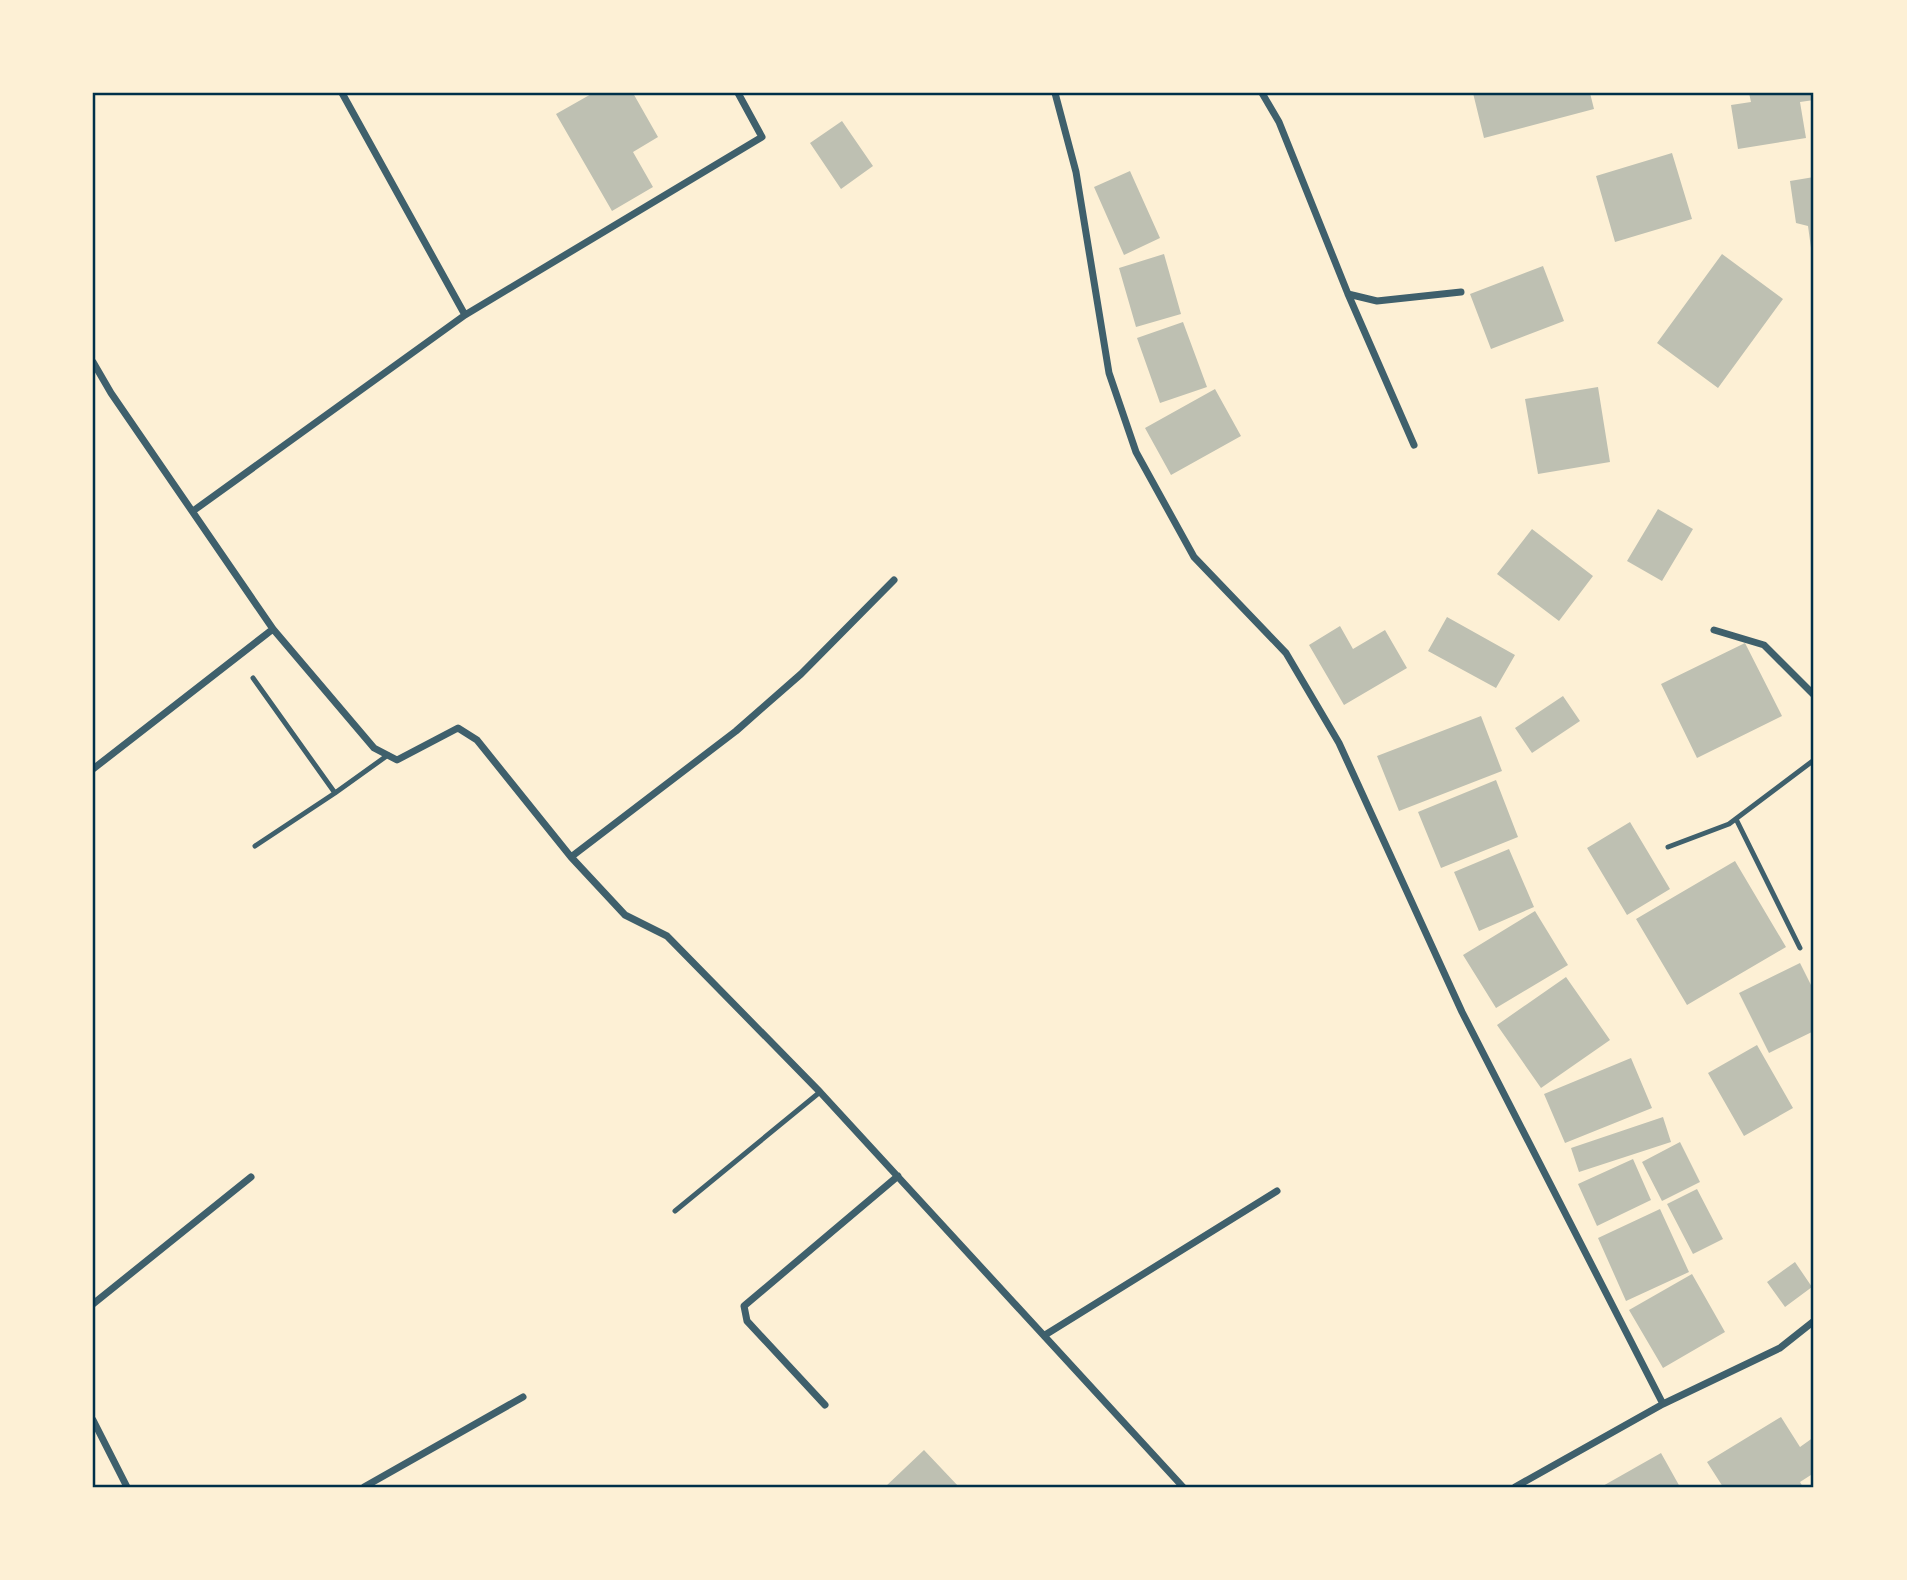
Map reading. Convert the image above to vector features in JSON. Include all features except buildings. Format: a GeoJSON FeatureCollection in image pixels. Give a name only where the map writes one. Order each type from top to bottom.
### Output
{"type":"FeatureCollection","features":[{"type":"Feature","properties":{"kind":"street"},"geometry":{"type":"LineString","coordinates":[[342,93],[464,315]]}},
{"type":"Feature","properties":{"kind":"street"},"geometry":{"type":"LineString","coordinates":[[193,511],[464,315],[762,137],[738,93]]}},
{"type":"Feature","properties":{"kind":"street"},"geometry":{"type":"LineString","coordinates":[[1055,93],[1076,172],[1109,373],[1136,452],[1194,557],[1286,653],[1339,743],[1462,1012],[1663,1404]]}},
{"type":"Feature","properties":{"kind":"street"},"geometry":{"type":"LineString","coordinates":[[1262,93],[1279,122],[1348,293],[1414,445]]}},
{"type":"Feature","properties":{"kind":"street"},"geometry":{"type":"LineString","coordinates":[[1348,293],[1377,301],[1461,292]]}},
{"type":"Feature","properties":{"kind":"street"},"geometry":{"type":"LineString","coordinates":[[93,362],[111,393],[273,629],[374,748],[397,760],[458,728],[477,740],[571,857],[625,915],[667,936],[820,1092],[1183,1487]]}},
{"type":"Feature","properties":{"kind":"street"},"geometry":{"type":"LineString","coordinates":[[571,857],[736,731],[801,674],[894,580]]}},
{"type":"Feature","properties":{"kind":"street"},"geometry":{"type":"LineString","coordinates":[[93,769],[273,629]]}},
{"type":"Feature","properties":{"kind":"street"},"geometry":{"type":"LineString","coordinates":[[1714,630],[1764,645],[1814,695]]}},
{"type":"Feature","properties":{"kind":"street"},"geometry":{"type":"LineString","coordinates":[[825,1405],[747,1321],[744,1306],[898,1176]]}},
{"type":"Feature","properties":{"kind":"street"},"geometry":{"type":"LineString","coordinates":[[93,1304],[251,1177]]}},
{"type":"Feature","properties":{"kind":"street"},"geometry":{"type":"LineString","coordinates":[[1045,1335],[1277,1191]]}},
{"type":"Feature","properties":{"kind":"street"},"geometry":{"type":"LineString","coordinates":[[1515,1487],[1663,1404],[1780,1348],[1814,1321]]}},
{"type":"Feature","properties":{"kind":"street"},"geometry":{"type":"LineString","coordinates":[[364,1487],[523,1397]]}},
{"type":"Feature","properties":{"kind":"street"},"geometry":{"type":"LineString","coordinates":[[93,1420],[127,1487]]}},
{"type":"Feature","properties":{"kind":"lane"},"geometry":{"type":"LineString","coordinates":[[253,678],[335,793]]}},
{"type":"Feature","properties":{"kind":"lane"},"geometry":{"type":"LineString","coordinates":[[255,846],[388,755]]}},
{"type":"Feature","properties":{"kind":"lane"},"geometry":{"type":"LineString","coordinates":[[1668,847],[1736,819],[1814,760]]}},
{"type":"Feature","properties":{"kind":"lane"},"geometry":{"type":"LineString","coordinates":[[1736,819],[1800,948]]}},
{"type":"Feature","properties":{"kind":"lane"},"geometry":{"type":"LineString","coordinates":[[675,1211],[820,1092]]}}]}
